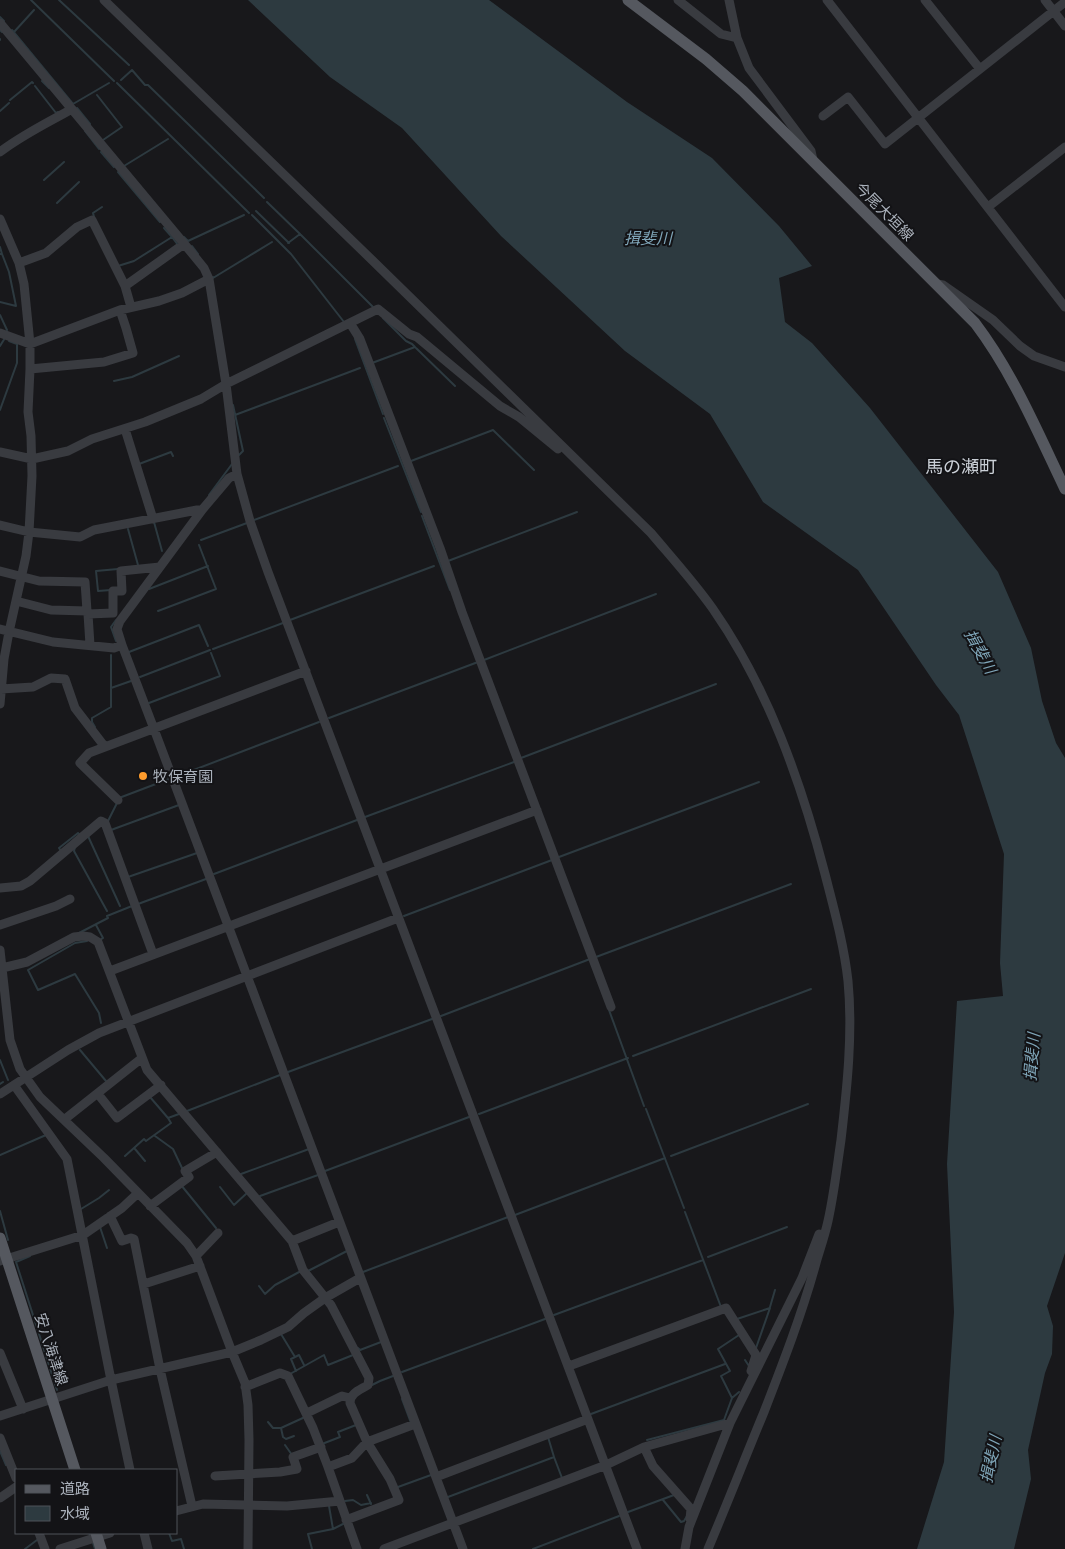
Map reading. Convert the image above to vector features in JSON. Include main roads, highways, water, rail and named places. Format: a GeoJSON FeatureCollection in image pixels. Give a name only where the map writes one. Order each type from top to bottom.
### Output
{"type":"FeatureCollection","features":[{"type":"Feature","properties":{"kind":"main road","name":"今尾大垣線"},"geometry":{"type":"LineString","coordinates":[[628,0],[724,75],[813,160],[975,323],[992,345],[1005,368],[1065,489]]}},
{"type":"Feature","properties":{"kind":"main road","name":"安八海津線"},"geometry":{"type":"LineString","coordinates":[[0,1238],[3,1260],[52,1399],[73,1469]]}},
{"type":"Feature","properties":{"kind":"main road"},"geometry":{"type":"LineString","coordinates":[[96,1535],[101,1549]]}},
{"type":"Feature","properties":{"kind":"water","name":"揖斐川"},"geometry":{"type":"Polygon","coordinates":[[[248,0],[489,0],[627,102],[712,158],[779,226],[812,266],[779,278],[785,322],[812,343],[870,408],[998,572],[1031,648],[1042,701],[1056,743],[1065,758],[1065,1253],[1047,1306],[1053,1326],[1052,1354],[1045,1373],[1028,1450],[1031,1479],[1014,1549],[917,1549],[944,1462],[954,1312],[947,1164],[957,1001],[1003,996],[1000,963],[1004,854],[959,715],[936,685],[858,570],[763,502],[710,414],[625,351],[501,236],[402,128],[330,77],[248,0]]]}},
{"type":"Feature","properties":{"kind":"waterway"},"geometry":{"type":"LineString","coordinates":[[31,0],[114,81]]}},
{"type":"Feature","properties":{"kind":"waterway"},"geometry":{"type":"LineString","coordinates":[[59,0],[129,65]]}},
{"type":"Feature","properties":{"kind":"waterway"},"geometry":{"type":"LineString","coordinates":[[14,32],[34,10]]}},
{"type":"Feature","properties":{"kind":"waterway"},"geometry":{"type":"LineString","coordinates":[[0,17],[4,21]]}},
{"type":"Feature","properties":{"kind":"waterway"},"geometry":{"type":"LineString","coordinates":[[12,30],[73,104],[109,83]]}},
{"type":"Feature","properties":{"kind":"waterway"},"geometry":{"type":"LineString","coordinates":[[121,80],[132,70],[145,85],[148,85],[264,198]]}},
{"type":"Feature","properties":{"kind":"waterway"},"geometry":{"type":"LineString","coordinates":[[42,81],[49,88]]}},
{"type":"Feature","properties":{"kind":"waterway"},"geometry":{"type":"LineString","coordinates":[[10,100],[33,83]]}},
{"type":"Feature","properties":{"kind":"waterway"},"geometry":{"type":"LineString","coordinates":[[117,83],[249,213]]}},
{"type":"Feature","properties":{"kind":"waterway"},"geometry":{"type":"LineString","coordinates":[[35,86],[56,113],[58,112]]}},
{"type":"Feature","properties":{"kind":"waterway"},"geometry":{"type":"LineString","coordinates":[[97,95],[122,127],[103,140]]}},
{"type":"Feature","properties":{"kind":"waterway"},"geometry":{"type":"LineString","coordinates":[[0,111],[9,103]]}},
{"type":"Feature","properties":{"kind":"waterway"},"geometry":{"type":"LineString","coordinates":[[77,108],[90,124]]}},
{"type":"Feature","properties":{"kind":"waterway"},"geometry":{"type":"LineString","coordinates":[[85,131],[99,149]]}},
{"type":"Feature","properties":{"kind":"waterway"},"geometry":{"type":"LineString","coordinates":[[124,166],[168,139]]}},
{"type":"Feature","properties":{"kind":"waterway"},"geometry":{"type":"LineString","coordinates":[[101,152],[114,167]]}},
{"type":"Feature","properties":{"kind":"waterway"},"geometry":{"type":"LineString","coordinates":[[44,180],[64,162]]}},
{"type":"Feature","properties":{"kind":"waterway"},"geometry":{"type":"LineString","coordinates":[[118,172],[160,222]]}},
{"type":"Feature","properties":{"kind":"waterway"},"geometry":{"type":"LineString","coordinates":[[57,203],[79,182]]}},
{"type":"Feature","properties":{"kind":"waterway"},"geometry":{"type":"LineString","coordinates":[[267,202],[300,234]]}},
{"type":"Feature","properties":{"kind":"waterway"},"geometry":{"type":"LineString","coordinates":[[94,217],[93,213],[102,207]]}},
{"type":"Feature","properties":{"kind":"waterway"},"geometry":{"type":"LineString","coordinates":[[256,211],[289,243]]}},
{"type":"Feature","properties":{"kind":"waterway"},"geometry":{"type":"LineString","coordinates":[[184,237],[188,241],[244,215]]}},
{"type":"Feature","properties":{"kind":"waterway"},"geometry":{"type":"LineString","coordinates":[[252,215],[291,254],[344,322]]}},
{"type":"Feature","properties":{"kind":"waterway"},"geometry":{"type":"LineString","coordinates":[[118,266],[134,261],[172,237],[164,228]]}},
{"type":"Feature","properties":{"kind":"waterway"},"geometry":{"type":"LineString","coordinates":[[288,243],[300,234],[373,307]]}},
{"type":"Feature","properties":{"kind":"waterway"},"geometry":{"type":"LineString","coordinates":[[172,237],[178,245]]}},
{"type":"Feature","properties":{"kind":"waterway"},"geometry":{"type":"LineString","coordinates":[[213,277],[272,242]]}},
{"type":"Feature","properties":{"kind":"waterway"},"geometry":{"type":"LineString","coordinates":[[192,246],[198,254]]}},
{"type":"Feature","properties":{"kind":"waterway"},"geometry":{"type":"LineString","coordinates":[[0,247],[2,254]]}},
{"type":"Feature","properties":{"kind":"waterway"},"geometry":{"type":"LineString","coordinates":[[0,254],[2,254],[9,272],[16,306],[0,302]]}},
{"type":"Feature","properties":{"kind":"waterway"},"geometry":{"type":"LineString","coordinates":[[0,315],[7,330]]}},
{"type":"Feature","properties":{"kind":"waterway"},"geometry":{"type":"LineString","coordinates":[[372,363],[415,347],[406,341],[383,318]]}},
{"type":"Feature","properties":{"kind":"waterway"},"geometry":{"type":"LineString","coordinates":[[0,346],[5,338]]}},
{"type":"Feature","properties":{"kind":"waterway"},"geometry":{"type":"LineString","coordinates":[[355,339],[383,414]]}},
{"type":"Feature","properties":{"kind":"waterway"},"geometry":{"type":"LineString","coordinates":[[0,410],[17,363],[17,344],[9,341]]}},
{"type":"Feature","properties":{"kind":"waterway"},"geometry":{"type":"LineString","coordinates":[[416,348],[455,386]]}},
{"type":"Feature","properties":{"kind":"waterway"},"geometry":{"type":"LineString","coordinates":[[114,381],[132,377],[179,356]]}},
{"type":"Feature","properties":{"kind":"waterway"},"geometry":{"type":"LineString","coordinates":[[235,415],[360,368]]}},
{"type":"Feature","properties":{"kind":"waterway"},"geometry":{"type":"LineString","coordinates":[[233,405],[243,451],[239,455]]}},
{"type":"Feature","properties":{"kind":"waterway"},"geometry":{"type":"LineString","coordinates":[[384,418],[421,512]]}},
{"type":"Feature","properties":{"kind":"waterway"},"geometry":{"type":"LineString","coordinates":[[411,461],[493,430],[534,470]]}},
{"type":"Feature","properties":{"kind":"waterway"},"geometry":{"type":"LineString","coordinates":[[139,464],[171,452],[173,456]]}},
{"type":"Feature","properties":{"kind":"waterway"},"geometry":{"type":"LineString","coordinates":[[209,495],[232,464]]}},
{"type":"Feature","properties":{"kind":"waterway"},"geometry":{"type":"LineString","coordinates":[[254,520],[398,466]]}},
{"type":"Feature","properties":{"kind":"waterway"},"geometry":{"type":"LineString","coordinates":[[448,561],[577,512]]}},
{"type":"Feature","properties":{"kind":"waterway"},"geometry":{"type":"LineString","coordinates":[[422,516],[450,590]]}},
{"type":"Feature","properties":{"kind":"waterway"},"geometry":{"type":"LineString","coordinates":[[154,522],[162,551]]}},
{"type":"Feature","properties":{"kind":"waterway"},"geometry":{"type":"LineString","coordinates":[[201,540],[247,523]]}},
{"type":"Feature","properties":{"kind":"waterway"},"geometry":{"type":"LineString","coordinates":[[128,529],[138,565]]}},
{"type":"Feature","properties":{"kind":"waterway"},"geometry":{"type":"LineString","coordinates":[[158,611],[216,589],[199,545]]}},
{"type":"Feature","properties":{"kind":"waterway"},"geometry":{"type":"LineString","coordinates":[[149,589],[208,566]]}},
{"type":"Feature","properties":{"kind":"waterway"},"geometry":{"type":"LineString","coordinates":[[290,620],[434,566]]}},
{"type":"Feature","properties":{"kind":"waterway"},"geometry":{"type":"LineString","coordinates":[[111,590],[98,591],[96,571],[118,569]]}},
{"type":"Feature","properties":{"kind":"waterway"},"geometry":{"type":"LineString","coordinates":[[484,660],[656,594]]}},
{"type":"Feature","properties":{"kind":"waterway"},"geometry":{"type":"LineString","coordinates":[[116,620],[111,627],[116,641]]}},
{"type":"Feature","properties":{"kind":"waterway"},"geometry":{"type":"LineString","coordinates":[[213,649],[283,623]]}},
{"type":"Feature","properties":{"kind":"waterway"},"geometry":{"type":"LineString","coordinates":[[129,652],[199,625],[208,646]]}},
{"type":"Feature","properties":{"kind":"waterway"},"geometry":{"type":"LineString","coordinates":[[140,677],[210,650]]}},
{"type":"Feature","properties":{"kind":"waterway"},"geometry":{"type":"LineString","coordinates":[[149,703],[220,676],[211,653]]}},
{"type":"Feature","properties":{"kind":"waterway"},"geometry":{"type":"LineString","coordinates":[[111,655],[111,688]]}},
{"type":"Feature","properties":{"kind":"waterway"},"geometry":{"type":"LineString","coordinates":[[329,718],[478,662]]}},
{"type":"Feature","properties":{"kind":"waterway"},"geometry":{"type":"LineString","coordinates":[[95,727],[92,718],[111,707],[111,688],[131,681]]}},
{"type":"Feature","properties":{"kind":"waterway"},"geometry":{"type":"LineString","coordinates":[[521,758],[716,684]]}},
{"type":"Feature","properties":{"kind":"waterway"},"geometry":{"type":"LineString","coordinates":[[178,776],[319,722]]}},
{"type":"Feature","properties":{"kind":"waterway"},"geometry":{"type":"LineString","coordinates":[[365,817],[514,762]]}},
{"type":"Feature","properties":{"kind":"waterway"},"geometry":{"type":"LineString","coordinates":[[119,798],[169,779]]}},
{"type":"Feature","properties":{"kind":"waterway"},"geometry":{"type":"LineString","coordinates":[[559,857],[759,782]]}},
{"type":"Feature","properties":{"kind":"waterway"},"geometry":{"type":"LineString","coordinates":[[108,821],[117,803]]}},
{"type":"Feature","properties":{"kind":"waterway"},"geometry":{"type":"LineString","coordinates":[[111,830],[179,805]]}},
{"type":"Feature","properties":{"kind":"waterway"},"geometry":{"type":"LineString","coordinates":[[214,874],[357,820]]}},
{"type":"Feature","properties":{"kind":"waterway"},"geometry":{"type":"LineString","coordinates":[[61,851],[59,848],[79,834]]}},
{"type":"Feature","properties":{"kind":"waterway"},"geometry":{"type":"LineString","coordinates":[[88,836],[120,906]]}},
{"type":"Feature","properties":{"kind":"waterway"},"geometry":{"type":"LineString","coordinates":[[75,847],[74,851],[107,911]]}},
{"type":"Feature","properties":{"kind":"waterway"},"geometry":{"type":"LineString","coordinates":[[128,877],[197,853]]}},
{"type":"Feature","properties":{"kind":"waterway"},"geometry":{"type":"LineString","coordinates":[[404,916],[552,860]]}},
{"type":"Feature","properties":{"kind":"waterway"},"geometry":{"type":"LineString","coordinates":[[138,904],[206,879]]}},
{"type":"Feature","properties":{"kind":"waterway"},"geometry":{"type":"LineString","coordinates":[[596,957],[791,884]]}},
{"type":"Feature","properties":{"kind":"waterway"},"geometry":{"type":"LineString","coordinates":[[79,933],[108,918],[107,916],[132,906]]}},
{"type":"Feature","properties":{"kind":"waterway"},"geometry":{"type":"LineString","coordinates":[[96,925],[103,938],[100,940]]}},
{"type":"Feature","properties":{"kind":"waterway"},"geometry":{"type":"LineString","coordinates":[[87,941],[75,943],[28,970],[38,990],[75,974],[99,1013],[101,1023]]}},
{"type":"Feature","properties":{"kind":"waterway"},"geometry":{"type":"LineString","coordinates":[[441,1016],[590,959]]}},
{"type":"Feature","properties":{"kind":"waterway"},"geometry":{"type":"LineString","coordinates":[[633,1056],[811,989]]}},
{"type":"Feature","properties":{"kind":"waterway"},"geometry":{"type":"LineString","coordinates":[[609,1010],[644,1106]]}},
{"type":"Feature","properties":{"kind":"waterway"},"geometry":{"type":"LineString","coordinates":[[288,1072],[432,1019]]}},
{"type":"Feature","properties":{"kind":"waterway"},"geometry":{"type":"LineString","coordinates":[[80,1050],[106,1081]]}},
{"type":"Feature","properties":{"kind":"waterway"},"geometry":{"type":"LineString","coordinates":[[479,1114],[628,1058]]}},
{"type":"Feature","properties":{"kind":"waterway"},"geometry":{"type":"LineString","coordinates":[[0,1060],[8,1080]]}},
{"type":"Feature","properties":{"kind":"waterway"},"geometry":{"type":"LineString","coordinates":[[187,1111],[280,1075]]}},
{"type":"Feature","properties":{"kind":"waterway"},"geometry":{"type":"LineString","coordinates":[[150,1097],[168,1118],[179,1114]]}},
{"type":"Feature","properties":{"kind":"waterway"},"geometry":{"type":"LineString","coordinates":[[671,1156],[808,1104]]}},
{"type":"Feature","properties":{"kind":"waterway"},"geometry":{"type":"LineString","coordinates":[[646,1109],[684,1208]]}},
{"type":"Feature","properties":{"kind":"waterway"},"geometry":{"type":"LineString","coordinates":[[325,1171],[469,1117]]}},
{"type":"Feature","properties":{"kind":"waterway"},"geometry":{"type":"LineString","coordinates":[[125,1156],[144,1139],[146,1141],[171,1123],[168,1118]]}},
{"type":"Feature","properties":{"kind":"waterway"},"geometry":{"type":"LineString","coordinates":[[0,1155],[46,1135]]}},
{"type":"Feature","properties":{"kind":"waterway"},"geometry":{"type":"LineString","coordinates":[[155,1136],[173,1149],[182,1168]]}},
{"type":"Feature","properties":{"kind":"waterway"},"geometry":{"type":"LineString","coordinates":[[135,1149],[145,1161]]}},
{"type":"Feature","properties":{"kind":"waterway"},"geometry":{"type":"LineString","coordinates":[[241,1174],[309,1149]]}},
{"type":"Feature","properties":{"kind":"waterway"},"geometry":{"type":"LineString","coordinates":[[515,1215],[665,1158]]}},
{"type":"Feature","properties":{"kind":"waterway"},"geometry":{"type":"LineString","coordinates":[[260,1196],[318,1175]]}},
{"type":"Feature","properties":{"kind":"waterway"},"geometry":{"type":"LineString","coordinates":[[181,1185],[216,1228]]}},
{"type":"Feature","properties":{"kind":"waterway"},"geometry":{"type":"LineString","coordinates":[[220,1187],[234,1205],[247,1193]]}},
{"type":"Feature","properties":{"kind":"waterway"},"geometry":{"type":"LineString","coordinates":[[81,1209],[109,1190]]}},
{"type":"Feature","properties":{"kind":"waterway"},"geometry":{"type":"LineString","coordinates":[[0,1211],[8,1240]]}},
{"type":"Feature","properties":{"kind":"waterway"},"geometry":{"type":"LineString","coordinates":[[685,1212],[721,1307]]}},
{"type":"Feature","properties":{"kind":"waterway"},"geometry":{"type":"LineString","coordinates":[[363,1272],[508,1217]]}},
{"type":"Feature","properties":{"kind":"waterway"},"geometry":{"type":"LineString","coordinates":[[100,1227],[107,1248]]}},
{"type":"Feature","properties":{"kind":"waterway"},"geometry":{"type":"LineString","coordinates":[[708,1257],[787,1227]]}},
{"type":"Feature","properties":{"kind":"waterway"},"geometry":{"type":"LineString","coordinates":[[308,1271],[347,1251]]}},
{"type":"Feature","properties":{"kind":"waterway"},"geometry":{"type":"LineString","coordinates":[[30,1256],[16,1262],[57,1390]]}},
{"type":"Feature","properties":{"kind":"waterway"},"geometry":{"type":"LineString","coordinates":[[554,1315],[703,1260]]}},
{"type":"Feature","properties":{"kind":"waterway"},"geometry":{"type":"LineString","coordinates":[[259,1286],[265,1294],[275,1285],[301,1271]]}},
{"type":"Feature","properties":{"kind":"waterway"},"geometry":{"type":"LineString","coordinates":[[770,1307],[775,1290]]}},
{"type":"Feature","properties":{"kind":"waterway"},"geometry":{"type":"LineString","coordinates":[[737,1319],[770,1308],[756,1348]]}},
{"type":"Feature","properties":{"kind":"waterway"},"geometry":{"type":"LineString","coordinates":[[402,1372],[545,1319]]}},
{"type":"Feature","properties":{"kind":"waterway"},"geometry":{"type":"LineString","coordinates":[[281,1334],[295,1357],[299,1355],[304,1365]]}},
{"type":"Feature","properties":{"kind":"waterway"},"geometry":{"type":"LineString","coordinates":[[647,1440],[724,1420],[732,1398],[721,1376],[730,1371],[718,1349],[739,1335]]}},
{"type":"Feature","properties":{"kind":"waterway"},"geometry":{"type":"LineString","coordinates":[[358,1348],[360,1350],[381,1342]]}},
{"type":"Feature","properties":{"kind":"waterway"},"geometry":{"type":"LineString","coordinates":[[290,1374],[324,1355],[328,1365],[353,1355]]}},
{"type":"Feature","properties":{"kind":"waterway"},"geometry":{"type":"LineString","coordinates":[[295,1357],[291,1359],[296,1371]]}},
{"type":"Feature","properties":{"kind":"waterway"},"geometry":{"type":"LineString","coordinates":[[745,1360],[749,1366]]}},
{"type":"Feature","properties":{"kind":"waterway"},"geometry":{"type":"LineString","coordinates":[[591,1414],[725,1364]]}},
{"type":"Feature","properties":{"kind":"waterway"},"geometry":{"type":"LineString","coordinates":[[372,1385],[393,1376]]}},
{"type":"Feature","properties":{"kind":"waterway"},"geometry":{"type":"LineString","coordinates":[[732,1398],[739,1392]]}},
{"type":"Feature","properties":{"kind":"waterway"},"geometry":{"type":"LineString","coordinates":[[402,1399],[411,1423]]}},
{"type":"Feature","properties":{"kind":"waterway"},"geometry":{"type":"LineString","coordinates":[[268,1422],[273,1428],[281,1428],[305,1417]]}},
{"type":"Feature","properties":{"kind":"waterway"},"geometry":{"type":"LineString","coordinates":[[322,1444],[340,1437],[338,1432],[356,1425]]}},
{"type":"Feature","properties":{"kind":"waterway"},"geometry":{"type":"LineString","coordinates":[[281,1428],[283,1437],[286,1439],[294,1436]]}},
{"type":"Feature","properties":{"kind":"waterway"},"geometry":{"type":"LineString","coordinates":[[448,1497],[554,1457],[548,1437]]}},
{"type":"Feature","properties":{"kind":"waterway"},"geometry":{"type":"LineString","coordinates":[[285,1445],[292,1455]]}},
{"type":"Feature","properties":{"kind":"waterway"},"geometry":{"type":"LineString","coordinates":[[0,1451],[6,1465]]}},
{"type":"Feature","properties":{"kind":"waterway"},"geometry":{"type":"LineString","coordinates":[[554,1457],[562,1478]]}},
{"type":"Feature","properties":{"kind":"waterway"},"geometry":{"type":"LineString","coordinates":[[398,1487],[431,1475]]}},
{"type":"Feature","properties":{"kind":"waterway"},"geometry":{"type":"LineString","coordinates":[[367,1495],[371,1504]]}},
{"type":"Feature","properties":{"kind":"waterway"},"geometry":{"type":"LineString","coordinates":[[628,1512],[674,1495]]}},
{"type":"Feature","properties":{"kind":"waterway"},"geometry":{"type":"LineString","coordinates":[[345,1501],[353,1500],[361,1505],[371,1503]]}},
{"type":"Feature","properties":{"kind":"waterway"},"geometry":{"type":"LineString","coordinates":[[663,1500],[681,1522],[687,1516]]}},
{"type":"Feature","properties":{"kind":"waterway"},"geometry":{"type":"LineString","coordinates":[[312,1549],[308,1534],[333,1529],[329,1506]]}},
{"type":"Feature","properties":{"kind":"waterway"},"geometry":{"type":"LineString","coordinates":[[533,1549],[619,1516]]}},
{"type":"Feature","properties":{"kind":"waterway"},"geometry":{"type":"LineString","coordinates":[[333,1529],[345,1523]]}},
{"type":"Feature","properties":{"kind":"waterway"},"geometry":{"type":"LineString","coordinates":[[169,1534],[172,1541],[181,1539],[184,1549]]}},
{"type":"Feature","properties":{"kind":"waterway"},"geometry":{"type":"LineString","coordinates":[[25,1549],[37,1540]]}},
{"type":"Feature","properties":{"kind":"waterway"},"geometry":{"type":"LineString","coordinates":[[93,1543],[95,1549]]}},
{"type":"Feature","properties":{"kind":"place","name":"牧保育園"},"geometry":{"type":"Point","coordinates":[143,776]}},
{"type":"Feature","properties":{"kind":"district","name":"馬の瀬町"},"geometry":{"type":"Point","coordinates":[961,466]}}]}
